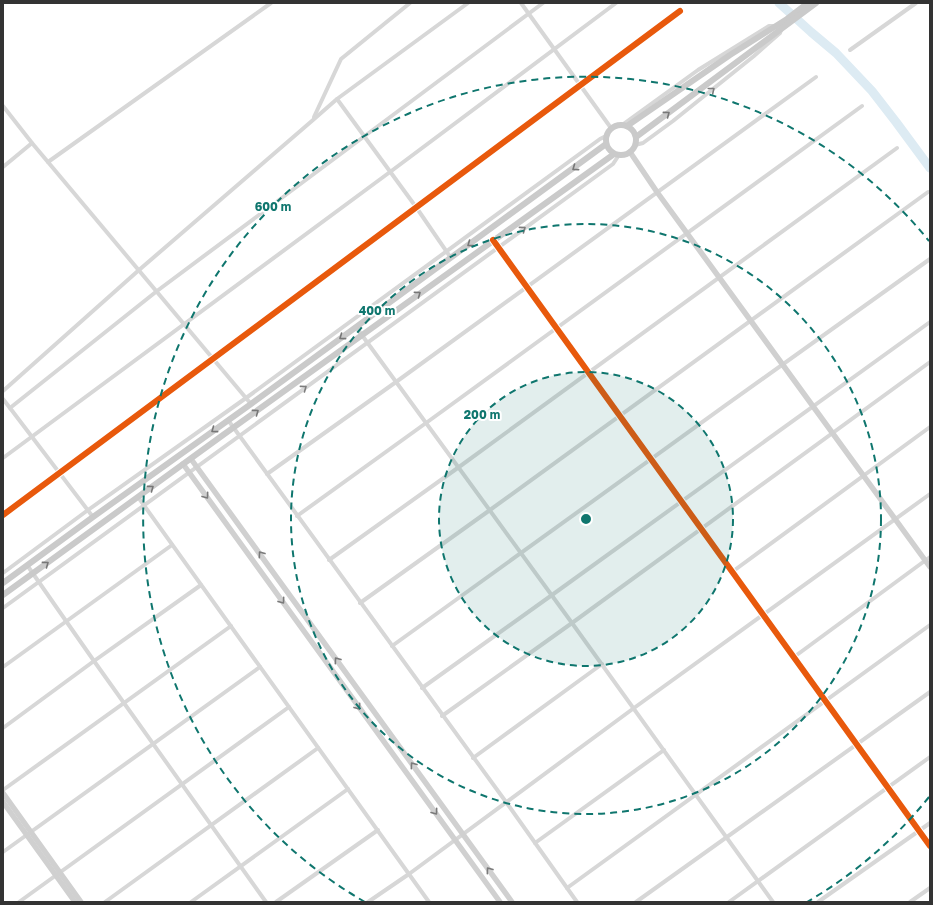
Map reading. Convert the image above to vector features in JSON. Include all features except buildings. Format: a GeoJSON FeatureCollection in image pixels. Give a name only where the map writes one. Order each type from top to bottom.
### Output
{"type":"FeatureCollection","features":[{"type":"Feature","properties":{"kind":"main road"},"geometry":{"type":"LineString","coordinates":[[625,125],[730,55],[788,21],[808,4],[816,3]]}},
{"type":"Feature","properties":{"kind":"main road"},"geometry":{"type":"LineString","coordinates":[[636,137],[778,27]]}},
{"type":"Feature","properties":{"kind":"main road"},"geometry":{"type":"LineString","coordinates":[[616,125],[625,125],[633,130],[636,137],[636,143],[634,148],[625,155],[616,154],[609,150],[605,140],[606,136],[611,128],[616,125]]}},
{"type":"Feature","properties":{"kind":"main road"},"geometry":{"type":"LineString","coordinates":[[3,582],[251,404],[606,144]]}},
{"type":"Feature","properties":{"kind":"main road"},"geometry":{"type":"LineString","coordinates":[[630,152],[686,233],[895,520],[928,559],[930,567]]}},
{"type":"Feature","properties":{"kind":"main road"},"geometry":{"type":"LineString","coordinates":[[3,596],[362,334],[616,154]]}},
{"type":"Feature","properties":{"kind":"main road"},"geometry":{"type":"LineString","coordinates":[[191,459],[512,902]]}},
{"type":"Feature","properties":{"kind":"main road"},"geometry":{"type":"LineString","coordinates":[[183,464],[500,902]]}},
{"type":"Feature","properties":{"kind":"main road"},"geometry":{"type":"LineString","coordinates":[[3,793],[58,874],[75,902]]}},
{"type":"Feature","properties":{"kind":"main road"},"geometry":{"type":"LineString","coordinates":[[3,802],[29,833]]}},
{"type":"Feature","properties":{"kind":"main road"},"geometry":{"type":"LineString","coordinates":[[58,874],[81,902]]}},
{"type":"Feature","properties":{"kind":"street"},"geometry":{"type":"LineString","coordinates":[[48,162],[270,3]]}},
{"type":"Feature","properties":{"kind":"street"},"geometry":{"type":"LineString","coordinates":[[313,120],[341,59],[410,3]]}},
{"type":"Feature","properties":{"kind":"street"},"geometry":{"type":"LineString","coordinates":[[3,391],[139,270],[313,120],[337,100],[468,3]]}},
{"type":"Feature","properties":{"kind":"street"},"geometry":{"type":"LineString","coordinates":[[521,3],[611,128]]}},
{"type":"Feature","properties":{"kind":"street"},"geometry":{"type":"LineString","coordinates":[[10,408],[157,291],[543,3]]}},
{"type":"Feature","properties":{"kind":"street"},"geometry":{"type":"LineString","coordinates":[[3,458],[616,3]]}},
{"type":"Feature","properties":{"kind":"street"},"geometry":{"type":"LineString","coordinates":[[808,4],[821,3]]}},
{"type":"Feature","properties":{"kind":"street"},"geometry":{"type":"LineString","coordinates":[[850,50],[916,3]]}},
{"type":"Feature","properties":{"kind":"street"},"geometry":{"type":"LineString","coordinates":[[3,514],[680,11]]}},
{"type":"Feature","properties":{"kind":"street"},"geometry":{"type":"LineString","coordinates":[[635,145],[643,143],[718,85],[780,33],[778,27]]}},
{"type":"Feature","properties":{"kind":"street"},"geometry":{"type":"LineString","coordinates":[[267,474],[816,77]]}},
{"type":"Feature","properties":{"kind":"street"},"geometry":{"type":"LineString","coordinates":[[337,100],[416,207],[451,258]]}},
{"type":"Feature","properties":{"kind":"street"},"geometry":{"type":"LineString","coordinates":[[3,106],[32,143],[251,404]]}},
{"type":"Feature","properties":{"kind":"street"},"geometry":{"type":"LineString","coordinates":[[297,516],[862,106]]}},
{"type":"Feature","properties":{"kind":"street"},"geometry":{"type":"LineString","coordinates":[[3,573],[606,136]]}},
{"type":"Feature","properties":{"kind":"street"},"geometry":{"type":"LineString","coordinates":[[3,167],[32,143]]}},
{"type":"Feature","properties":{"kind":"street"},"geometry":{"type":"LineString","coordinates":[[329,560],[898,148]]}},
{"type":"Feature","properties":{"kind":"street"},"geometry":{"type":"LineString","coordinates":[[3,608],[612,164],[616,154]]}},
{"type":"Feature","properties":{"kind":"street"},"geometry":{"type":"LineString","coordinates":[[360,603],[928,192]]}},
{"type":"Feature","properties":{"kind":"street"},"geometry":{"type":"LineString","coordinates":[[493,240],[930,846]]}},
{"type":"Feature","properties":{"kind":"street"},"geometry":{"type":"LineString","coordinates":[[392,646],[930,259]]}},
{"type":"Feature","properties":{"kind":"street"},"geometry":{"type":"LineString","coordinates":[[422,688],[552,596],[930,322]]}},
{"type":"Feature","properties":{"kind":"street"},"geometry":{"type":"LineString","coordinates":[[356,327],[634,708],[773,902]]}},
{"type":"Feature","properties":{"kind":"street"},"geometry":{"type":"LineString","coordinates":[[442,716],[930,362]]}},
{"type":"Feature","properties":{"kind":"street"},"geometry":{"type":"LineString","coordinates":[[3,399],[93,517]]}},
{"type":"Feature","properties":{"kind":"street"},"geometry":{"type":"LineString","coordinates":[[228,420],[577,902]]}},
{"type":"Feature","properties":{"kind":"street"},"geometry":{"type":"LineString","coordinates":[[732,572],[930,427]]}},
{"type":"Feature","properties":{"kind":"street"},"geometry":{"type":"LineString","coordinates":[[368,902],[409,874],[634,708],[930,494]]}},
{"type":"Feature","properties":{"kind":"street"},"geometry":{"type":"LineString","coordinates":[[138,497],[429,902]]}},
{"type":"Feature","properties":{"kind":"street"},"geometry":{"type":"LineString","coordinates":[[3,667],[172,544]]}},
{"type":"Feature","properties":{"kind":"street"},"geometry":{"type":"LineString","coordinates":[[794,658],[928,559]]}},
{"type":"Feature","properties":{"kind":"street"},"geometry":{"type":"LineString","coordinates":[[27,565],[266,902]]}},
{"type":"Feature","properties":{"kind":"street"},"geometry":{"type":"LineString","coordinates":[[3,728],[201,585]]}},
{"type":"Feature","properties":{"kind":"street"},"geometry":{"type":"LineString","coordinates":[[567,888],[930,625]]}},
{"type":"Feature","properties":{"kind":"street"},"geometry":{"type":"LineString","coordinates":[[3,790],[231,626]]}},
{"type":"Feature","properties":{"kind":"street"},"geometry":{"type":"LineString","coordinates":[[473,758],[602,664]]}},
{"type":"Feature","properties":{"kind":"street"},"geometry":{"type":"LineString","coordinates":[[3,852],[260,667]]}},
{"type":"Feature","properties":{"kind":"street"},"geometry":{"type":"LineString","coordinates":[[636,902],[930,692]]}},
{"type":"Feature","properties":{"kind":"street"},"geometry":{"type":"LineString","coordinates":[[19,902],[289,707]]}},
{"type":"Feature","properties":{"kind":"street"},"geometry":{"type":"LineString","coordinates":[[105,902],[318,748]]}},
{"type":"Feature","properties":{"kind":"street"},"geometry":{"type":"LineString","coordinates":[[535,843],[664,750]]}},
{"type":"Feature","properties":{"kind":"street"},"geometry":{"type":"LineString","coordinates":[[729,902],[930,757]]}},
{"type":"Feature","properties":{"kind":"street"},"geometry":{"type":"LineString","coordinates":[[190,902],[348,789]]}},
{"type":"Feature","properties":{"kind":"street"},"geometry":{"type":"LineString","coordinates":[[818,902],[930,823]]}},
{"type":"Feature","properties":{"kind":"street"},"geometry":{"type":"LineString","coordinates":[[276,902],[378,830]]}},
{"type":"Feature","properties":{"kind":"street"},"geometry":{"type":"LineString","coordinates":[[910,902],[930,888]]}},
{"type":"Feature","properties":{"kind":"waterway"},"geometry":{"type":"LineString","coordinates":[[779,3],[836,53],[872,91],[930,168]]}},
{"type":"Feature","properties":{"kind":"cycle path"},"geometry":{"type":"LineString","coordinates":[[3,515],[680,11]]}},
{"type":"Feature","properties":{"kind":"cycle path"},"geometry":{"type":"LineString","coordinates":[[493,240],[930,846]]}}]}
